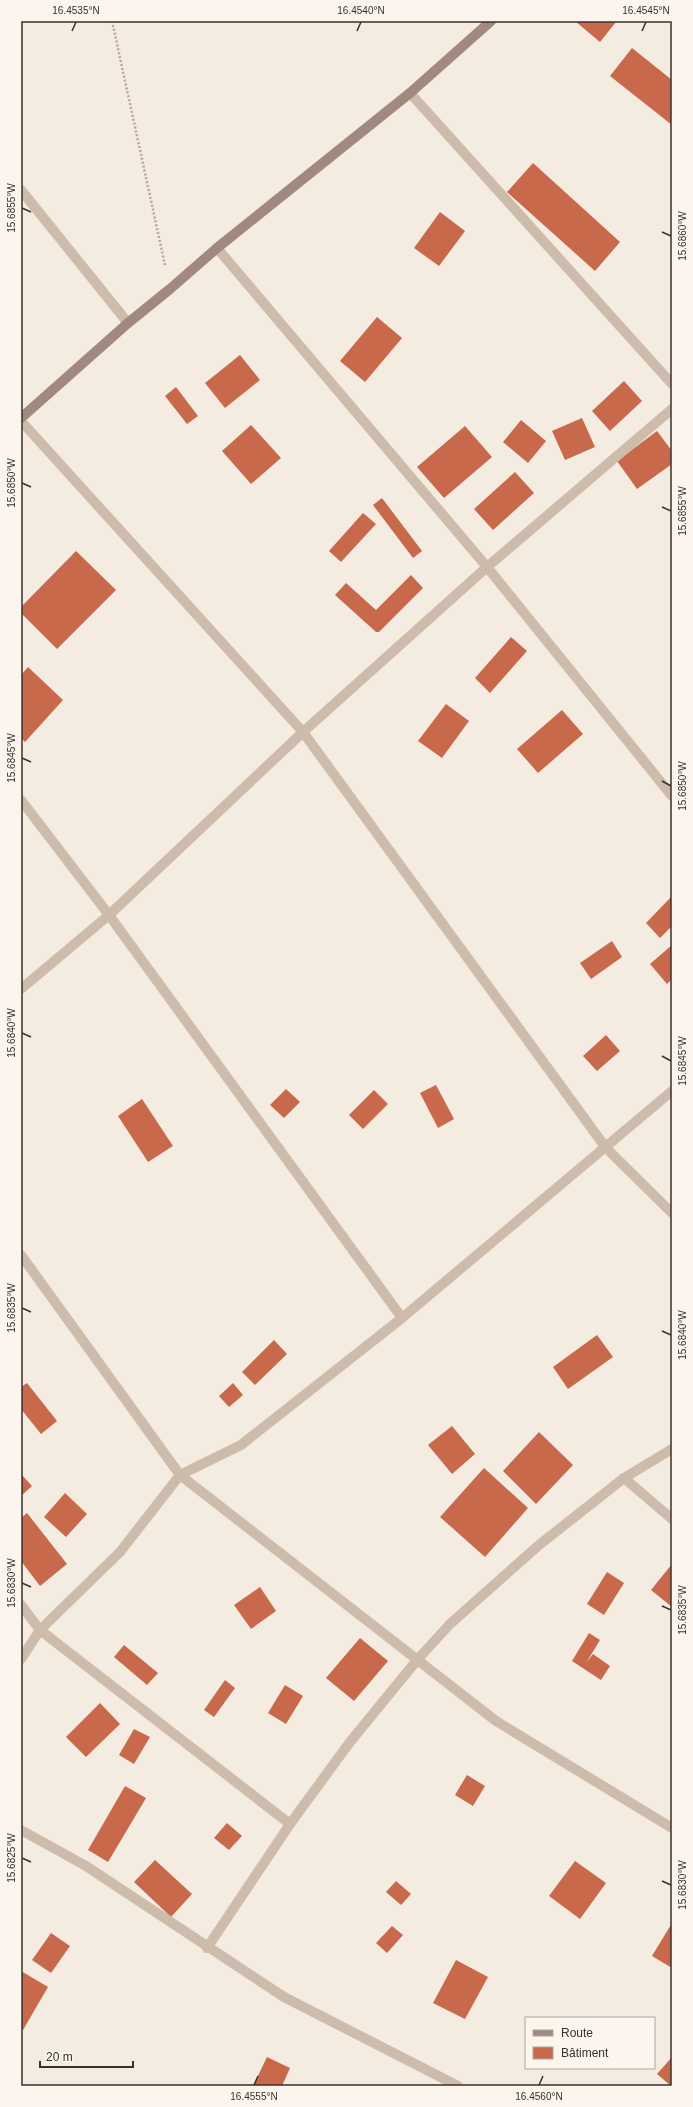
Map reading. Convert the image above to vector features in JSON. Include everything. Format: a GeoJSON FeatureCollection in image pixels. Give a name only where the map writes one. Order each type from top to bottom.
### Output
{"type":"FeatureCollection","features":[{"type":"Feature","properties":{"kind":"main road"},"geometry":{"type":"LineString","coordinates":[[21,418],[128,323],[217,248],[410,92],[491,21]]}},
{"type":"Feature","properties":{"kind":"street"},"geometry":{"type":"LineString","coordinates":[[410,92],[672,384]]}},
{"type":"Feature","properties":{"kind":"street"},"geometry":{"type":"LineString","coordinates":[[21,190],[128,323]]}},
{"type":"Feature","properties":{"kind":"street"},"geometry":{"type":"LineString","coordinates":[[217,248],[487,568],[672,796]]}},
{"type":"Feature","properties":{"kind":"street"},"geometry":{"type":"LineString","coordinates":[[21,989],[109,915],[303,732],[487,568],[672,409]]}},
{"type":"Feature","properties":{"kind":"street"},"geometry":{"type":"LineString","coordinates":[[21,421],[303,732],[606,1148],[672,1213]]}},
{"type":"Feature","properties":{"kind":"street"},"geometry":{"type":"LineString","coordinates":[[21,800],[109,915],[402,1318]]}},
{"type":"Feature","properties":{"kind":"street"},"geometry":{"type":"LineString","coordinates":[[21,1659],[40,1630],[120,1552],[180,1475],[241,1446],[402,1318],[672,1092]]}},
{"type":"Feature","properties":{"kind":"street"},"geometry":{"type":"LineString","coordinates":[[21,1255],[180,1475],[496,1721],[672,1828]]}},
{"type":"Feature","properties":{"kind":"street"},"geometry":{"type":"LineString","coordinates":[[207,1948],[290,1824],[350,1742],[450,1624],[539,1545],[624,1478],[672,1449]]}},
{"type":"Feature","properties":{"kind":"street"},"geometry":{"type":"LineString","coordinates":[[624,1478],[672,1519]]}},
{"type":"Feature","properties":{"kind":"street"},"geometry":{"type":"LineString","coordinates":[[21,1605],[40,1630],[290,1824]]}},
{"type":"Feature","properties":{"kind":"street"},"geometry":{"type":"LineString","coordinates":[[21,1830],[86,1866],[207,1948],[284,1996],[458,2086]]}},
{"type":"Feature","properties":{"kind":"path"},"geometry":{"type":"LineString","coordinates":[[112,21],[170,289]]}},
{"type":"Feature","properties":{"kind":"building"},"geometry":{"type":"Polygon","coordinates":[[[575,21],[615,21],[616,22],[600,42],[575,21]]]}},
{"type":"Feature","properties":{"kind":"building"},"geometry":{"type":"Polygon","coordinates":[[[632,48],[672,80],[672,125],[610,76],[632,48]]]}},
{"type":"Feature","properties":{"kind":"building"},"geometry":{"type":"Polygon","coordinates":[[[533,163],[620,242],[595,271],[507,192],[533,163]]]}},
{"type":"Feature","properties":{"kind":"building"},"geometry":{"type":"Polygon","coordinates":[[[440,212],[465,231],[439,266],[414,248],[440,212]]]}},
{"type":"Feature","properties":{"kind":"building"},"geometry":{"type":"Polygon","coordinates":[[[377,317],[402,338],[365,382],[340,361],[377,317]]]}},
{"type":"Feature","properties":{"kind":"building"},"geometry":{"type":"Polygon","coordinates":[[[240,355],[260,380],[225,408],[205,383],[240,355]]]}},
{"type":"Feature","properties":{"kind":"building"},"geometry":{"type":"Polygon","coordinates":[[[624,381],[642,401],[610,431],[592,411],[624,381]]]}},
{"type":"Feature","properties":{"kind":"building"},"geometry":{"type":"Polygon","coordinates":[[[176,387],[198,416],[187,424],[165,396],[176,387]]]}},
{"type":"Feature","properties":{"kind":"building"},"geometry":{"type":"Polygon","coordinates":[[[582,418],[595,447],[565,460],[552,431],[582,418]]]}},
{"type":"Feature","properties":{"kind":"building"},"geometry":{"type":"Polygon","coordinates":[[[521,420],[546,441],[528,463],[503,442],[521,420]]]}},
{"type":"Feature","properties":{"kind":"building"},"geometry":{"type":"Polygon","coordinates":[[[251,425],[281,458],[251,484],[222,451],[251,425]]]}},
{"type":"Feature","properties":{"kind":"building"},"geometry":{"type":"Polygon","coordinates":[[[465,426],[492,457],[444,498],[417,467],[465,426]]]}},
{"type":"Feature","properties":{"kind":"building"},"geometry":{"type":"Polygon","coordinates":[[[657,431],[672,451],[672,464],[637,489],[617,461],[657,431]]]}},
{"type":"Feature","properties":{"kind":"building"},"geometry":{"type":"Polygon","coordinates":[[[515,472],[534,493],[493,530],[474,509],[515,472]]]}},
{"type":"Feature","properties":{"kind":"building"},"geometry":{"type":"Polygon","coordinates":[[[382,498],[422,551],[413,558],[373,505],[382,498]]]}},
{"type":"Feature","properties":{"kind":"building"},"geometry":{"type":"Polygon","coordinates":[[[363,513],[376,524],[341,562],[329,551],[363,513]]]}},
{"type":"Feature","properties":{"kind":"building"},"geometry":{"type":"Polygon","coordinates":[[[76,551],[116,590],[57,649],[21,613],[21,607],[76,551]]]}},
{"type":"Feature","properties":{"kind":"building"},"geometry":{"type":"Polygon","coordinates":[[[411,575],[423,588],[379,632],[376,632],[335,595],[346,583],[376,610],[411,575]]]}},
{"type":"Feature","properties":{"kind":"building"},"geometry":{"type":"Polygon","coordinates":[[[511,637],[527,651],[490,693],[475,678],[511,637]]]}},
{"type":"Feature","properties":{"kind":"building"},"geometry":{"type":"Polygon","coordinates":[[[28,667],[63,700],[25,742],[21,738],[21,675],[28,667]]]}},
{"type":"Feature","properties":{"kind":"building"},"geometry":{"type":"Polygon","coordinates":[[[446,704],[469,721],[442,758],[418,741],[446,704]]]}},
{"type":"Feature","properties":{"kind":"building"},"geometry":{"type":"Polygon","coordinates":[[[562,710],[583,734],[538,773],[517,749],[562,710]]]}},
{"type":"Feature","properties":{"kind":"building"},"geometry":{"type":"Polygon","coordinates":[[[672,896],[672,926],[660,938],[646,923],[672,896]]]}},
{"type":"Feature","properties":{"kind":"building"},"geometry":{"type":"Polygon","coordinates":[[[612,941],[622,957],[591,979],[580,963],[612,941]]]}},
{"type":"Feature","properties":{"kind":"building"},"geometry":{"type":"Polygon","coordinates":[[[672,945],[672,979],[667,984],[650,964],[672,945]]]}},
{"type":"Feature","properties":{"kind":"building"},"geometry":{"type":"Polygon","coordinates":[[[606,1035],[620,1051],[597,1071],[583,1056],[606,1035]]]}},
{"type":"Feature","properties":{"kind":"building"},"geometry":{"type":"Polygon","coordinates":[[[436,1085],[454,1119],[438,1128],[420,1093],[436,1085]]]}},
{"type":"Feature","properties":{"kind":"building"},"geometry":{"type":"Polygon","coordinates":[[[286,1089],[300,1102],[284,1118],[270,1105],[286,1089]]]}},
{"type":"Feature","properties":{"kind":"building"},"geometry":{"type":"Polygon","coordinates":[[[374,1090],[388,1104],[363,1129],[349,1115],[374,1090]]]}},
{"type":"Feature","properties":{"kind":"building"},"geometry":{"type":"Polygon","coordinates":[[[142,1099],[173,1146],[148,1162],[118,1116],[142,1099]]]}},
{"type":"Feature","properties":{"kind":"building"},"geometry":{"type":"Polygon","coordinates":[[[597,1335],[613,1357],[568,1389],[553,1367],[597,1335]]]}},
{"type":"Feature","properties":{"kind":"building"},"geometry":{"type":"Polygon","coordinates":[[[274,1340],[287,1354],[255,1385],[242,1372],[274,1340]]]}},
{"type":"Feature","properties":{"kind":"building"},"geometry":{"type":"Polygon","coordinates":[[[27,1383],[57,1421],[41,1434],[21,1409],[21,1387],[27,1383]]]}},
{"type":"Feature","properties":{"kind":"building"},"geometry":{"type":"Polygon","coordinates":[[[233,1383],[243,1395],[229,1407],[219,1396],[233,1383]]]}},
{"type":"Feature","properties":{"kind":"building"},"geometry":{"type":"Polygon","coordinates":[[[452,1426],[475,1454],[452,1474],[428,1445],[452,1426]]]}},
{"type":"Feature","properties":{"kind":"building"},"geometry":{"type":"Polygon","coordinates":[[[539,1432],[573,1465],[536,1504],[503,1471],[539,1432]]]}},
{"type":"Feature","properties":{"kind":"building"},"geometry":{"type":"Polygon","coordinates":[[[484,1468],[528,1508],[485,1557],[440,1517],[484,1468]]]}},
{"type":"Feature","properties":{"kind":"building"},"geometry":{"type":"Polygon","coordinates":[[[21,1474],[32,1486],[21,1496],[21,1474]]]}},
{"type":"Feature","properties":{"kind":"building"},"geometry":{"type":"Polygon","coordinates":[[[65,1493],[87,1514],[66,1537],[44,1517],[65,1493]]]}},
{"type":"Feature","properties":{"kind":"building"},"geometry":{"type":"Polygon","coordinates":[[[27,1513],[67,1564],[40,1586],[21,1561],[21,1518],[27,1513]]]}},
{"type":"Feature","properties":{"kind":"building"},"geometry":{"type":"Polygon","coordinates":[[[672,1564],[672,1607],[651,1590],[672,1564]]]}},
{"type":"Feature","properties":{"kind":"building"},"geometry":{"type":"Polygon","coordinates":[[[607,1572],[624,1583],[604,1615],[587,1604],[607,1572]]]}},
{"type":"Feature","properties":{"kind":"building"},"geometry":{"type":"Polygon","coordinates":[[[260,1587],[276,1611],[251,1629],[234,1605],[260,1587]]]}},
{"type":"Feature","properties":{"kind":"building"},"geometry":{"type":"Polygon","coordinates":[[[589,1633],[600,1640],[586,1663],[593,1654],[610,1666],[601,1680],[572,1661],[589,1633]]]}},
{"type":"Feature","properties":{"kind":"building"},"geometry":{"type":"Polygon","coordinates":[[[360,1638],[388,1661],[354,1701],[326,1678],[360,1638]]]}},
{"type":"Feature","properties":{"kind":"building"},"geometry":{"type":"Polygon","coordinates":[[[124,1645],[158,1673],[147,1685],[114,1657],[124,1645]]]}},
{"type":"Feature","properties":{"kind":"building"},"geometry":{"type":"Polygon","coordinates":[[[225,1680],[235,1688],[214,1717],[204,1710],[225,1680]]]}},
{"type":"Feature","properties":{"kind":"building"},"geometry":{"type":"Polygon","coordinates":[[[285,1685],[303,1696],[286,1724],[268,1713],[285,1685]]]}},
{"type":"Feature","properties":{"kind":"building"},"geometry":{"type":"Polygon","coordinates":[[[100,1703],[120,1724],[86,1757],[66,1737],[100,1703]]]}},
{"type":"Feature","properties":{"kind":"building"},"geometry":{"type":"Polygon","coordinates":[[[134,1729],[150,1737],[134,1764],[119,1755],[134,1729]]]}},
{"type":"Feature","properties":{"kind":"building"},"geometry":{"type":"Polygon","coordinates":[[[467,1775],[485,1786],[473,1806],[455,1795],[467,1775]]]}},
{"type":"Feature","properties":{"kind":"building"},"geometry":{"type":"Polygon","coordinates":[[[125,1786],[146,1798],[108,1862],[88,1850],[125,1786]]]}},
{"type":"Feature","properties":{"kind":"building"},"geometry":{"type":"Polygon","coordinates":[[[227,1823],[242,1836],[229,1850],[214,1838],[227,1823]]]}},
{"type":"Feature","properties":{"kind":"building"},"geometry":{"type":"Polygon","coordinates":[[[155,1860],[192,1894],[171,1917],[134,1882],[155,1860]]]}},
{"type":"Feature","properties":{"kind":"building"},"geometry":{"type":"Polygon","coordinates":[[[575,1861],[606,1883],[580,1919],[549,1896],[575,1861]]]}},
{"type":"Feature","properties":{"kind":"building"},"geometry":{"type":"Polygon","coordinates":[[[396,1881],[411,1894],[401,1905],[386,1892],[396,1881]]]}},
{"type":"Feature","properties":{"kind":"building"},"geometry":{"type":"Polygon","coordinates":[[[672,1923],[672,1968],[652,1956],[672,1923]]]}},
{"type":"Feature","properties":{"kind":"building"},"geometry":{"type":"Polygon","coordinates":[[[392,1926],[403,1935],[387,1953],[376,1943],[392,1926]]]}},
{"type":"Feature","properties":{"kind":"building"},"geometry":{"type":"Polygon","coordinates":[[[51,1933],[70,1946],[51,1973],[32,1960],[51,1933]]]}},
{"type":"Feature","properties":{"kind":"building"},"geometry":{"type":"Polygon","coordinates":[[[456,1960],[488,1977],[465,2019],[433,2003],[456,1960]]]}},
{"type":"Feature","properties":{"kind":"building"},"geometry":{"type":"Polygon","coordinates":[[[21,1971],[48,1987],[23,2030],[21,2029],[21,1971]]]}},
{"type":"Feature","properties":{"kind":"building"},"geometry":{"type":"Polygon","coordinates":[[[267,2057],[290,2068],[282,2086],[253,2086],[267,2057]]]}},
{"type":"Feature","properties":{"kind":"building"},"geometry":{"type":"Polygon","coordinates":[[[672,2057],[672,2086],[671,2086],[657,2074],[672,2057]]]}}]}
